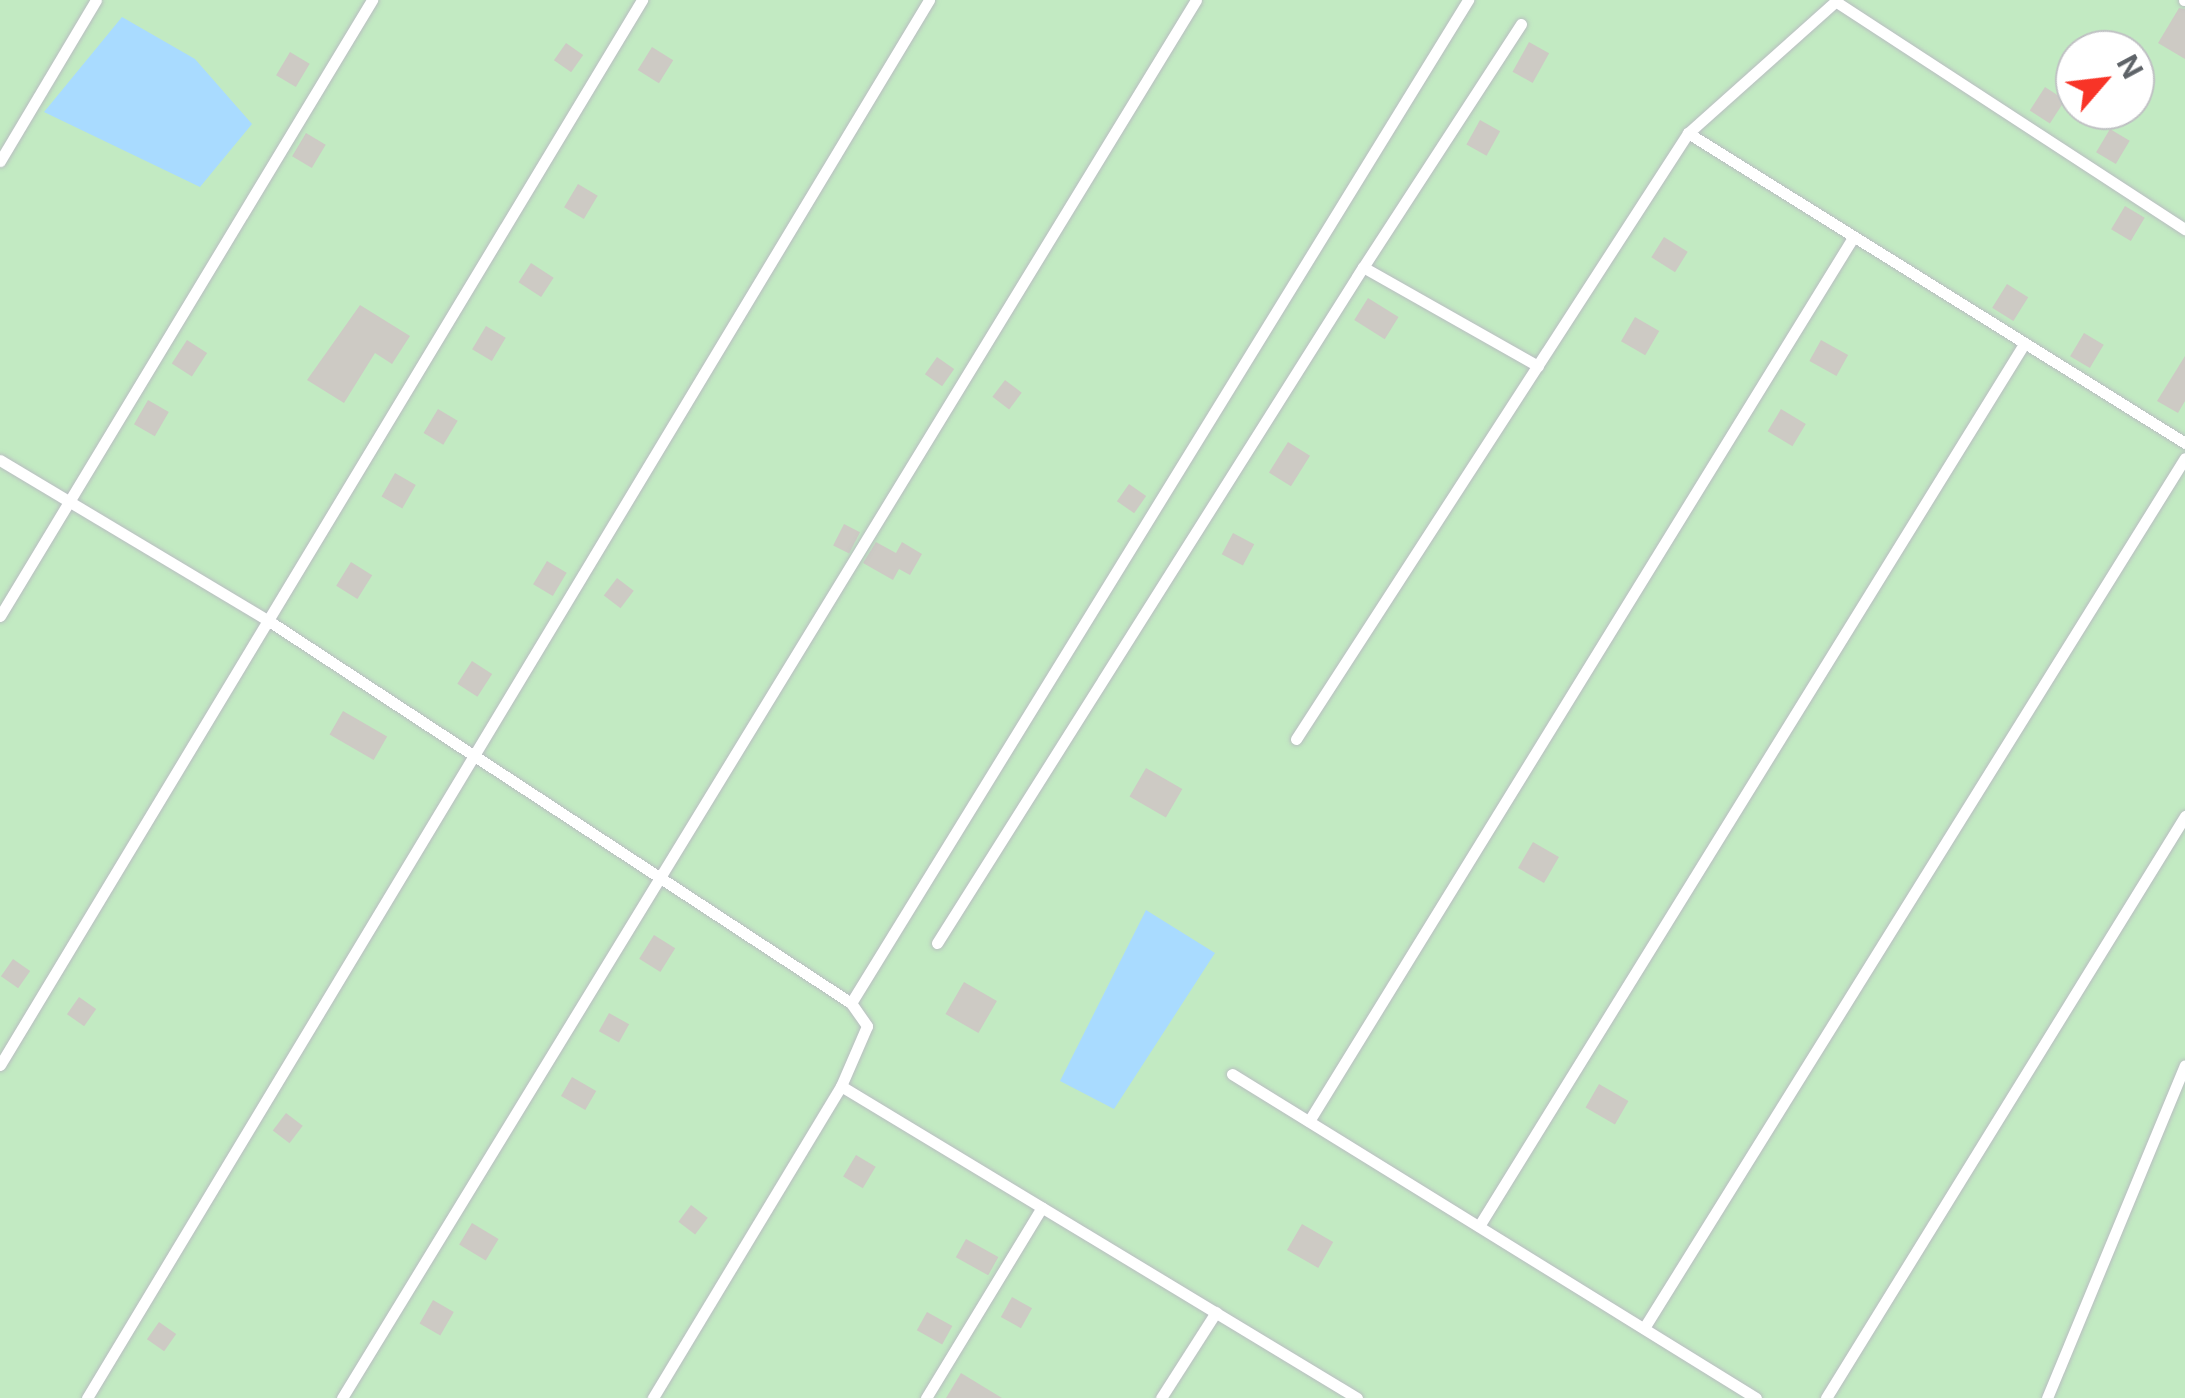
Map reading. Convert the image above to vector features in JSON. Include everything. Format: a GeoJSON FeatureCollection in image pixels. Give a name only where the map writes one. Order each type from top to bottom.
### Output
{"type":"FeatureCollection","features":[{"type":"Feature","properties":{"kind":"lane"},"geometry":{"type":"LineString","coordinates":[[0,162],[96,0]]}},
{"type":"Feature","properties":{"kind":"lane"},"geometry":{"type":"LineString","coordinates":[[0,616],[372,0]]}},
{"type":"Feature","properties":{"kind":"lane"},"geometry":{"type":"LineString","coordinates":[[0,1065],[272,622],[642,0]]}},
{"type":"Feature","properties":{"kind":"lane"},"geometry":{"type":"LineString","coordinates":[[87,1398],[479,758],[929,0]]}},
{"type":"Feature","properties":{"kind":"lane"},"geometry":{"type":"LineString","coordinates":[[342,1398],[1196,0]]}},
{"type":"Feature","properties":{"kind":"lane"},"geometry":{"type":"LineString","coordinates":[[851,1003],[1468,0]]}},
{"type":"Feature","properties":{"kind":"lane"},"geometry":{"type":"LineString","coordinates":[[1296,739],[1688,133],[1836,1],[2185,229]]}},
{"type":"Feature","properties":{"kind":"lane"},"geometry":{"type":"LineString","coordinates":[[936,943],[1521,24]]}},
{"type":"Feature","properties":{"kind":"lane"},"geometry":{"type":"LineString","coordinates":[[1688,133],[1852,239],[2185,443]]}},
{"type":"Feature","properties":{"kind":"lane"},"geometry":{"type":"LineString","coordinates":[[1309,1121],[1852,239]]}},
{"type":"Feature","properties":{"kind":"lane"},"geometry":{"type":"LineString","coordinates":[[1364,267],[1538,366]]}},
{"type":"Feature","properties":{"kind":"lane"},"geometry":{"type":"LineString","coordinates":[[1479,1226],[2024,344]]}},
{"type":"Feature","properties":{"kind":"lane"},"geometry":{"type":"LineString","coordinates":[[1644,1328],[2185,458]]}},
{"type":"Feature","properties":{"kind":"lane"},"geometry":{"type":"LineString","coordinates":[[0,460],[272,622],[851,1003],[867,1026],[841,1086],[653,1398]]}},
{"type":"Feature","properties":{"kind":"lane"},"geometry":{"type":"LineString","coordinates":[[1826,1398],[2185,816]]}},
{"type":"Feature","properties":{"kind":"lane"},"geometry":{"type":"LineString","coordinates":[[2047,1398],[2185,1066]]}},
{"type":"Feature","properties":{"kind":"lane"},"geometry":{"type":"LineString","coordinates":[[1232,1074],[1756,1398]]}},
{"type":"Feature","properties":{"kind":"lane"},"geometry":{"type":"LineString","coordinates":[[841,1086],[1357,1398]]}},
{"type":"Feature","properties":{"kind":"lane"},"geometry":{"type":"LineString","coordinates":[[926,1398],[1042,1208]]}},
{"type":"Feature","properties":{"kind":"lane"},"geometry":{"type":"LineString","coordinates":[[1161,1398],[1216,1312]]}},
{"type":"Feature","properties":{"kind":"green space"},"geometry":{"type":"Polygon","coordinates":[[[0,0],[2185,0],[2185,1398],[0,1398],[0,0]]]}},
{"type":"Feature","properties":{"kind":"water"},"geometry":{"type":"Polygon","coordinates":[[[122,17],[195,59],[252,124],[200,187],[44,112],[122,17]]]}},
{"type":"Feature","properties":{"kind":"water"},"geometry":{"type":"Polygon","coordinates":[[[1146,910],[1215,953],[1114,1109],[1060,1081],[1146,910]]]}},
{"type":"Feature","properties":{"kind":"building"},"geometry":{"type":"Polygon","coordinates":[[[2179,8],[2185,9],[2185,59],[2158,43],[2179,8]]]}},
{"type":"Feature","properties":{"kind":"building"},"geometry":{"type":"Polygon","coordinates":[[[1529,42],[1549,53],[1533,83],[1513,72],[1529,42]]]}},
{"type":"Feature","properties":{"kind":"building"},"geometry":{"type":"Polygon","coordinates":[[[566,43],[583,55],[571,72],[554,60],[566,43]]]}},
{"type":"Feature","properties":{"kind":"building"},"geometry":{"type":"Polygon","coordinates":[[[652,47],[673,60],[659,83],[638,70],[652,47]]]}},
{"type":"Feature","properties":{"kind":"building"},"geometry":{"type":"Polygon","coordinates":[[[290,52],[310,64],[296,87],[276,75],[290,52]]]}},
{"type":"Feature","properties":{"kind":"building"},"geometry":{"type":"Polygon","coordinates":[[[2045,87],[2055,93],[2055,116],[2050,124],[2030,110],[2045,87]]]}},
{"type":"Feature","properties":{"kind":"building"},"geometry":{"type":"Polygon","coordinates":[[[1480,120],[1500,131],[1487,156],[1466,144],[1480,120]]]}},
{"type":"Feature","properties":{"kind":"building"},"geometry":{"type":"Polygon","coordinates":[[[2109,130],[2130,141],[2116,164],[2096,152],[2109,130]]]}},
{"type":"Feature","properties":{"kind":"building"},"geometry":{"type":"Polygon","coordinates":[[[306,133],[326,145],[312,168],[292,156],[306,133]]]}},
{"type":"Feature","properties":{"kind":"building"},"geometry":{"type":"Polygon","coordinates":[[[578,184],[598,196],[584,219],[564,207],[578,184]]]}},
{"type":"Feature","properties":{"kind":"building"},"geometry":{"type":"Polygon","coordinates":[[[2125,206],[2145,218],[2131,241],[2111,229],[2125,206]]]}},
{"type":"Feature","properties":{"kind":"building"},"geometry":{"type":"Polygon","coordinates":[[[1664,237],[1688,252],[1675,272],[1651,257],[1664,237]]]}},
{"type":"Feature","properties":{"kind":"building"},"geometry":{"type":"Polygon","coordinates":[[[531,263],[554,278],[541,297],[518,282],[531,263]]]}},
{"type":"Feature","properties":{"kind":"building"},"geometry":{"type":"Polygon","coordinates":[[[2007,284],[2028,297],[2013,321],[1992,308],[2007,284]]]}},
{"type":"Feature","properties":{"kind":"building"},"geometry":{"type":"Polygon","coordinates":[[[1368,298],[1399,317],[1385,339],[1354,320],[1368,298]]]}},
{"type":"Feature","properties":{"kind":"building"},"geometry":{"type":"Polygon","coordinates":[[[360,305],[410,336],[392,364],[375,353],[344,403],[307,380],[360,305]]]}},
{"type":"Feature","properties":{"kind":"building"},"geometry":{"type":"Polygon","coordinates":[[[1635,317],[1659,331],[1645,355],[1621,341],[1635,317]]]}},
{"type":"Feature","properties":{"kind":"building"},"geometry":{"type":"Polygon","coordinates":[[[486,326],[506,338],[492,361],[472,349],[486,326]]]}},
{"type":"Feature","properties":{"kind":"building"},"geometry":{"type":"Polygon","coordinates":[[[2084,333],[2104,345],[2090,368],[2070,356],[2084,333]]]}},
{"type":"Feature","properties":{"kind":"building"},"geometry":{"type":"Polygon","coordinates":[[[187,340],[207,353],[192,377],[172,363],[187,340]]]}},
{"type":"Feature","properties":{"kind":"building"},"geometry":{"type":"Polygon","coordinates":[[[1821,340],[1848,355],[1836,376],[1809,361],[1821,340]]]}},
{"type":"Feature","properties":{"kind":"building"},"geometry":{"type":"Polygon","coordinates":[[[2185,356],[2185,401],[2178,413],[2157,401],[2185,356]]]}},
{"type":"Feature","properties":{"kind":"building"},"geometry":{"type":"Polygon","coordinates":[[[937,357],[954,369],[942,386],[925,374],[937,357]]]}},
{"type":"Feature","properties":{"kind":"building"},"geometry":{"type":"Polygon","coordinates":[[[1005,380],[1022,393],[1009,409],[992,397],[1005,380]]]}},
{"type":"Feature","properties":{"kind":"building"},"geometry":{"type":"Polygon","coordinates":[[[148,400],[169,412],[155,436],[134,424],[148,400]]]}},
{"type":"Feature","properties":{"kind":"building"},"geometry":{"type":"Polygon","coordinates":[[[438,409],[458,421],[443,445],[424,433],[438,409]]]}},
{"type":"Feature","properties":{"kind":"building"},"geometry":{"type":"Polygon","coordinates":[[[1781,409],[1806,424],[1792,446],[1768,431],[1781,409]]]}},
{"type":"Feature","properties":{"kind":"building"},"geometry":{"type":"Polygon","coordinates":[[[1288,442],[1310,456],[1291,486],[1269,473],[1288,442]]]}},
{"type":"Feature","properties":{"kind":"building"},"geometry":{"type":"Polygon","coordinates":[[[395,473],[416,485],[402,508],[382,496],[395,473]]]}},
{"type":"Feature","properties":{"kind":"building"},"geometry":{"type":"Polygon","coordinates":[[[1129,484],[1146,496],[1134,513],[1117,501],[1129,484]]]}},
{"type":"Feature","properties":{"kind":"building"},"geometry":{"type":"Polygon","coordinates":[[[844,524],[860,532],[849,554],[833,545],[844,524]]]}},
{"type":"Feature","properties":{"kind":"building"},"geometry":{"type":"Polygon","coordinates":[[[1233,533],[1254,544],[1243,565],[1222,554],[1233,533]]]}},
{"type":"Feature","properties":{"kind":"building"},"geometry":{"type":"Polygon","coordinates":[[[876,542],[896,553],[902,542],[922,554],[910,575],[899,569],[893,580],[863,563],[876,542]]]}},
{"type":"Feature","properties":{"kind":"building"},"geometry":{"type":"Polygon","coordinates":[[[547,561],[567,573],[553,596],[533,584],[547,561]]]}},
{"type":"Feature","properties":{"kind":"building"},"geometry":{"type":"Polygon","coordinates":[[[351,562],[372,575],[357,599],[336,586],[351,562]]]}},
{"type":"Feature","properties":{"kind":"building"},"geometry":{"type":"Polygon","coordinates":[[[617,578],[634,591],[621,608],[604,596],[617,578]]]}},
{"type":"Feature","properties":{"kind":"building"},"geometry":{"type":"Polygon","coordinates":[[[472,661],[492,674],[477,697],[457,684],[472,661]]]}},
{"type":"Feature","properties":{"kind":"building"},"geometry":{"type":"Polygon","coordinates":[[[343,711],[387,736],[374,760],[330,734],[343,711]]]}},
{"type":"Feature","properties":{"kind":"building"},"geometry":{"type":"Polygon","coordinates":[[[1146,768],[1182,789],[1166,818],[1130,797],[1146,768]]]}},
{"type":"Feature","properties":{"kind":"building"},"geometry":{"type":"Polygon","coordinates":[[[1533,842],[1559,857],[1544,883],[1518,868],[1533,842]]]}},
{"type":"Feature","properties":{"kind":"building"},"geometry":{"type":"Polygon","coordinates":[[[654,935],[675,948],[660,972],[639,959],[654,935]]]}},
{"type":"Feature","properties":{"kind":"building"},"geometry":{"type":"Polygon","coordinates":[[[13,959],[30,971],[18,988],[1,976],[13,959]]]}},
{"type":"Feature","properties":{"kind":"building"},"geometry":{"type":"Polygon","coordinates":[[[964,982],[997,1001],[978,1033],[946,1014],[964,982]]]}},
{"type":"Feature","properties":{"kind":"building"},"geometry":{"type":"Polygon","coordinates":[[[79,997],[96,1009],[84,1026],[67,1014],[79,997]]]}},
{"type":"Feature","properties":{"kind":"building"},"geometry":{"type":"Polygon","coordinates":[[[609,1013],[629,1024],[619,1043],[599,1031],[609,1013]]]}},
{"type":"Feature","properties":{"kind":"building"},"geometry":{"type":"Polygon","coordinates":[[[572,1077],[596,1091],[585,1110],[561,1096],[572,1077]]]}},
{"type":"Feature","properties":{"kind":"building"},"geometry":{"type":"Polygon","coordinates":[[[1599,1084],[1628,1101],[1615,1124],[1586,1107],[1599,1084]]]}},
{"type":"Feature","properties":{"kind":"building"},"geometry":{"type":"Polygon","coordinates":[[[286,1113],[303,1126],[290,1143],[273,1131],[286,1113]]]}},
{"type":"Feature","properties":{"kind":"building"},"geometry":{"type":"Polygon","coordinates":[[[856,1155],[876,1167],[863,1188],[843,1176],[856,1155]]]}},
{"type":"Feature","properties":{"kind":"building"},"geometry":{"type":"Polygon","coordinates":[[[691,1205],[708,1218],[695,1234],[678,1222],[691,1205]]]}},
{"type":"Feature","properties":{"kind":"building"},"geometry":{"type":"Polygon","coordinates":[[[472,1223],[499,1239],[486,1260],[459,1244],[472,1223]]]}},
{"type":"Feature","properties":{"kind":"building"},"geometry":{"type":"Polygon","coordinates":[[[1302,1224],[1333,1242],[1318,1268],[1287,1250],[1302,1224]]]}},
{"type":"Feature","properties":{"kind":"building"},"geometry":{"type":"Polygon","coordinates":[[[966,1239],[998,1257],[988,1275],[956,1257],[966,1239]]]}},
{"type":"Feature","properties":{"kind":"building"},"geometry":{"type":"Polygon","coordinates":[[[1012,1297],[1032,1308],[1021,1328],[1001,1317],[1012,1297]]]}},
{"type":"Feature","properties":{"kind":"building"},"geometry":{"type":"Polygon","coordinates":[[[433,1300],[454,1312],[440,1335],[420,1323],[433,1300]]]}},
{"type":"Feature","properties":{"kind":"building"},"geometry":{"type":"Polygon","coordinates":[[[927,1312],[952,1326],[942,1344],[917,1330],[927,1312]]]}},
{"type":"Feature","properties":{"kind":"building"},"geometry":{"type":"Polygon","coordinates":[[[159,1322],[176,1334],[164,1351],[147,1339],[159,1322]]]}},
{"type":"Feature","properties":{"kind":"building"},"geometry":{"type":"Polygon","coordinates":[[[961,1373],[1002,1398],[946,1398],[961,1373]]]}}]}
